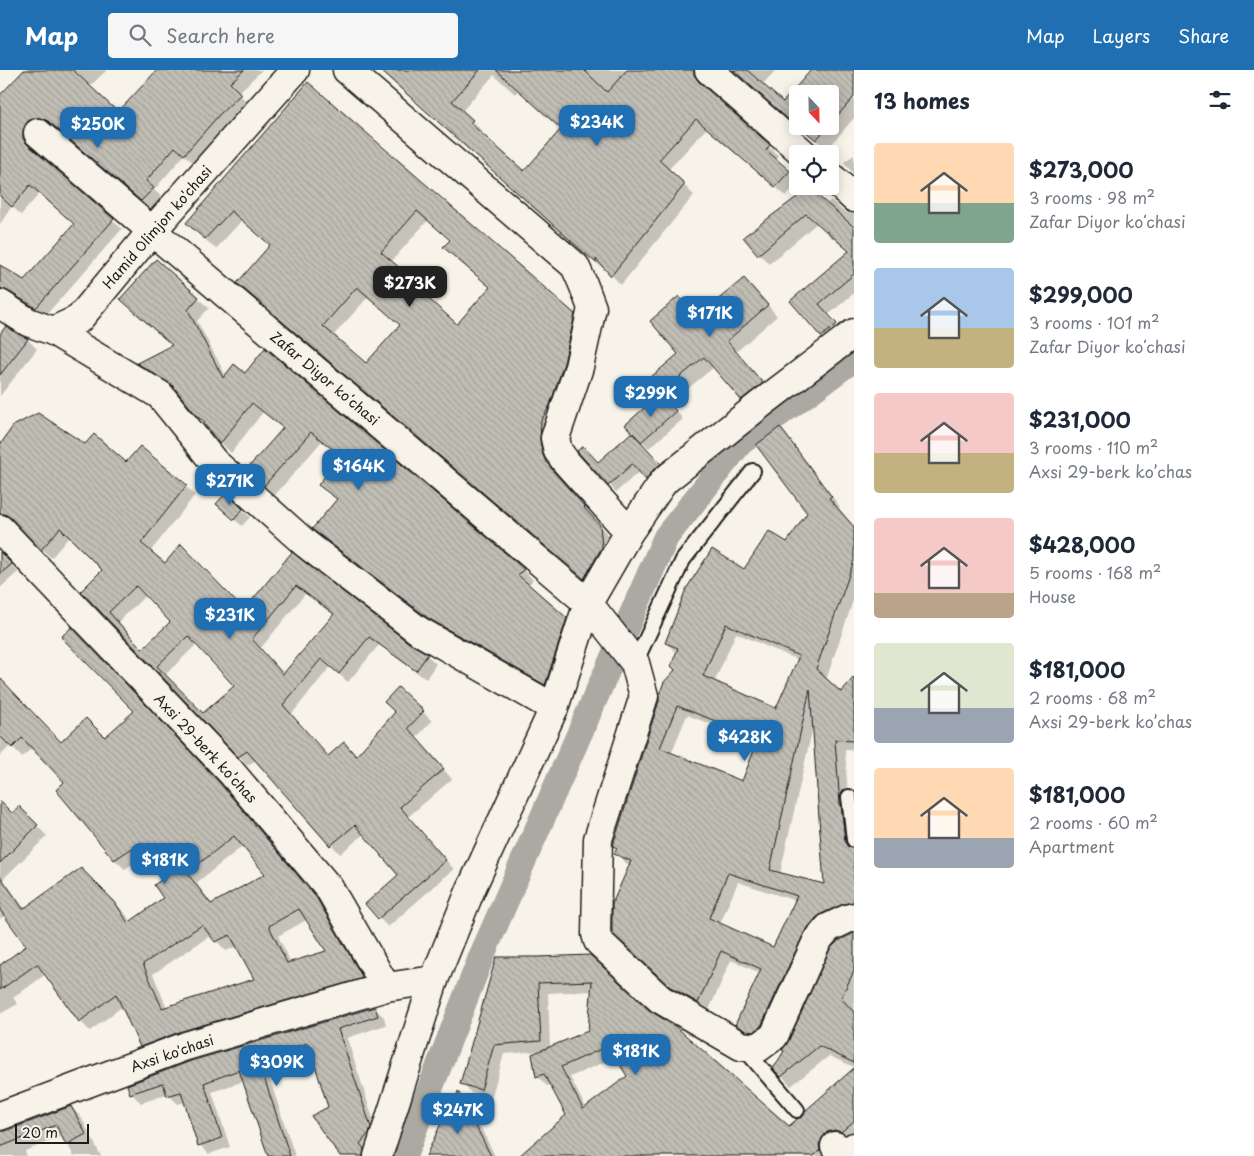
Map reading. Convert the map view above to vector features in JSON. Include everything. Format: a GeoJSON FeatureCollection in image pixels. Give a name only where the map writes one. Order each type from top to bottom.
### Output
{"type":"FeatureCollection","features":[{"type":"Feature","properties":{"kind":"street","name":"Hamid Olimjon ko'chasi"},"geometry":{"type":"LineString","coordinates":[[53,331],[79,319],[152,231],[295,70]]}},
{"type":"Feature","properties":{"kind":"street"},"geometry":{"type":"LineString","coordinates":[[347,70],[575,266],[584,284],[592,308],[579,367],[555,438],[558,451],[566,462],[629,532]]}},
{"type":"Feature","properties":{"kind":"street"},"geometry":{"type":"LineString","coordinates":[[709,70],[794,145]]}},
{"type":"Feature","properties":{"kind":"street","name":"Zafar Diyor koʻchasi"},"geometry":{"type":"LineString","coordinates":[[38,133],[594,610],[633,662]]}},
{"type":"Feature","properties":{"kind":"street"},"geometry":{"type":"LineString","coordinates":[[839,184],[854,198]]}},
{"type":"Feature","properties":{"kind":"street"},"geometry":{"type":"LineString","coordinates":[[0,304],[28,322],[53,331],[160,396],[214,462],[306,544],[418,631],[554,708]]}},
{"type":"Feature","properties":{"kind":"street"},"geometry":{"type":"LineString","coordinates":[[378,1156],[434,980],[470,889],[554,708],[594,610],[629,532],[664,481],[854,332]]}},
{"type":"Feature","properties":{"kind":"street","name":"Аxsi 29-berk koʼchas"},"geometry":{"type":"LineString","coordinates":[[0,529],[243,786],[329,888],[386,986]]}},
{"type":"Feature","properties":{"kind":"street"},"geometry":{"type":"LineString","coordinates":[[633,662],[644,696],[598,839],[596,934],[598,941],[660,999],[741,1046],[758,1048],[774,1036],[817,940],[828,928],[854,916]]}},
{"type":"Feature","properties":{"kind":"street","name":"Axsi ko'chasi"},"geometry":{"type":"LineString","coordinates":[[0,1116],[186,1046],[386,986],[434,980]]}},
{"type":"Feature","properties":{"kind":"lane"},"geometry":{"type":"LineString","coordinates":[[633,662],[682,560],[753,471]]}},
{"type":"Feature","properties":{"kind":"lane"},"geometry":{"type":"LineString","coordinates":[[849,797],[854,840]]}},
{"type":"Feature","properties":{"kind":"lane"},"geometry":{"type":"LineString","coordinates":[[741,1046],[797,1110]]}},
{"type":"Feature","properties":{"kind":"building"},"geometry":{"type":"Polygon","coordinates":[[[24,70],[73,70],[118,112],[157,70],[244,70],[230,83],[241,94],[219,115],[184,155],[175,147],[146,181],[154,188],[141,201],[48,121],[33,118],[27,122],[23,131],[23,139],[28,145],[114,219],[36,308],[0,288],[0,265],[24,280],[74,224],[30,185],[12,207],[0,196],[0,95],[24,70]]]}},
{"type":"Feature","properties":{"kind":"building"},"geometry":{"type":"Polygon","coordinates":[[[380,70],[480,70],[452,101],[473,120],[470,123],[524,171],[561,129],[496,70],[584,70],[607,92],[627,70],[694,70],[694,75],[699,82],[770,145],[766,150],[789,170],[775,187],[696,119],[659,160],[685,184],[611,276],[596,259],[596,263],[380,70]]]}},
{"type":"Feature","properties":{"kind":"building"},"geometry":{"type":"Polygon","coordinates":[[[733,70],[747,70],[783,102],[789,95],[789,120],[733,70]]]}},
{"type":"Feature","properties":{"kind":"building"},"geometry":{"type":"Polygon","coordinates":[[[811,70],[854,70],[854,97],[839,114],[839,85],[798,85],[811,70]]]}},
{"type":"Feature","properties":{"kind":"building"},"geometry":{"type":"Polygon","coordinates":[[[308,82],[575,314],[564,363],[550,405],[541,421],[540,441],[545,460],[600,525],[602,547],[584,579],[237,283],[270,245],[231,211],[205,239],[186,223],[308,82]],[[417,211],[381,252],[407,274],[404,277],[457,324],[490,287],[443,247],[450,240],[417,211]],[[357,287],[323,326],[366,363],[400,325],[357,287]]]}},
{"type":"Feature","properties":{"kind":"building"},"geometry":{"type":"Polygon","coordinates":[[[810,135],[820,135],[816,140],[810,135]]]}},
{"type":"Feature","properties":{"kind":"building"},"geometry":{"type":"Polygon","coordinates":[[[800,195],[817,195],[854,227],[854,274],[819,304],[837,324],[821,337],[790,301],[849,251],[806,214],[758,255],[743,237],[800,195]]]}},
{"type":"Feature","properties":{"kind":"building"},"geometry":{"type":"Polygon","coordinates":[[[156,259],[199,297],[188,310],[223,378],[234,364],[245,373],[265,348],[524,569],[518,575],[567,618],[545,685],[428,618],[312,529],[337,499],[318,485],[341,456],[311,432],[264,486],[246,470],[283,428],[252,403],[220,444],[204,424],[205,422],[198,417],[172,385],[137,363],[172,345],[120,299],[156,259]]]}},
{"type":"Feature","properties":{"kind":"building"},"geometry":{"type":"Polygon","coordinates":[[[744,278],[768,305],[727,341],[763,383],[741,400],[704,357],[663,391],[651,377],[678,354],[650,321],[679,296],[697,317],[744,278]]]}},
{"type":"Feature","properties":{"kind":"building"},"geometry":{"type":"Polygon","coordinates":[[[6,326],[28,339],[0,375],[0,334],[6,326]]]}},
{"type":"Feature","properties":{"kind":"building"},"geometry":{"type":"Polygon","coordinates":[[[661,393],[676,411],[641,442],[625,425],[661,393]]]}},
{"type":"Feature","properties":{"kind":"building"},"geometry":{"type":"Polygon","coordinates":[[[38,413],[85,444],[94,434],[126,462],[140,446],[187,485],[141,543],[165,563],[181,544],[244,610],[292,552],[409,643],[428,654],[416,671],[369,637],[339,674],[321,659],[283,705],[328,756],[344,742],[356,756],[395,712],[384,702],[398,687],[424,711],[408,728],[444,769],[400,807],[446,860],[378,919],[365,904],[398,875],[355,825],[330,846],[247,751],[238,757],[81,591],[102,570],[60,528],[41,550],[11,518],[5,514],[0,514],[0,445],[13,426],[38,413]],[[136,586],[109,612],[142,649],[170,622],[136,586]],[[296,586],[252,639],[283,674],[334,614],[296,586]],[[188,636],[157,666],[203,713],[234,686],[188,636]]]}},
{"type":"Feature","properties":{"kind":"building"},"geometry":{"type":"Polygon","coordinates":[[[780,427],[832,497],[829,498],[854,527],[854,561],[816,669],[841,692],[854,677],[854,741],[835,740],[845,841],[847,846],[854,849],[854,902],[843,904],[821,914],[805,931],[761,1026],[754,1032],[746,1031],[735,1025],[761,969],[721,951],[698,1003],[669,986],[612,933],[612,904],[631,861],[614,854],[617,848],[613,846],[659,701],[659,695],[664,682],[675,670],[671,666],[678,648],[665,643],[686,589],[712,549],[744,569],[769,531],[787,542],[807,513],[756,445],[780,427]],[[726,624],[703,676],[776,708],[799,656],[726,624]],[[810,689],[770,870],[824,884],[810,689]],[[677,706],[660,748],[742,781],[759,738],[677,706]],[[728,873],[709,918],[773,947],[797,896],[728,873]]]}},
{"type":"Feature","properties":{"kind":"building"},"geometry":{"type":"Polygon","coordinates":[[[632,432],[661,464],[651,472],[646,480],[632,464],[608,486],[577,451],[583,446],[598,462],[632,432]]]}},
{"type":"Feature","properties":{"kind":"building"},"geometry":{"type":"Polygon","coordinates":[[[226,493],[243,509],[234,520],[216,504],[226,493]]]}},
{"type":"Feature","properties":{"kind":"building"},"geometry":{"type":"Polygon","coordinates":[[[0,552],[12,564],[0,574],[0,552]]]}},
{"type":"Feature","properties":{"kind":"building"},"geometry":{"type":"Polygon","coordinates":[[[72,627],[219,782],[316,897],[363,978],[182,1031],[140,1047],[116,994],[79,1022],[37,964],[0,990],[0,965],[26,946],[0,910],[0,876],[23,909],[81,868],[115,902],[128,923],[163,898],[154,885],[165,877],[140,843],[114,860],[56,790],[64,782],[22,738],[12,748],[0,736],[0,678],[61,742],[86,718],[105,737],[134,711],[61,637],[72,627]],[[234,836],[187,873],[211,904],[265,874],[234,836]],[[299,909],[269,926],[287,963],[326,951],[299,909]],[[202,925],[143,964],[162,1008],[254,979],[230,935],[215,942],[202,925]]]}},
{"type":"Feature","properties":{"kind":"building"},"geometry":{"type":"Polygon","coordinates":[[[0,801],[12,813],[19,806],[38,825],[0,863],[0,801]]]}},
{"type":"Feature","properties":{"kind":"building"},"geometry":{"type":"Polygon","coordinates":[[[854,933],[854,971],[841,998],[854,1012],[854,1063],[819,1046],[781,1077],[773,1069],[784,1051],[782,1050],[788,1042],[830,949],[838,941],[854,933]]]}},
{"type":"Feature","properties":{"kind":"building"},"geometry":{"type":"Polygon","coordinates":[[[590,955],[649,1010],[676,1027],[789,1126],[803,1116],[805,1111],[854,1068],[854,1121],[841,1132],[835,1130],[827,1132],[819,1145],[820,1150],[814,1156],[519,1156],[566,1115],[544,1074],[536,1077],[532,1054],[588,1031],[592,981],[538,983],[541,1041],[494,1045],[481,1090],[460,1084],[496,957],[590,955]],[[608,1046],[561,1067],[583,1109],[627,1076],[608,1046]]]}},
{"type":"Feature","properties":{"kind":"building"},"geometry":{"type":"Polygon","coordinates":[[[375,1007],[378,1016],[338,1029],[371,1127],[369,1133],[360,1144],[364,1149],[363,1156],[340,1156],[311,1116],[328,1107],[308,1043],[258,1059],[290,1156],[268,1156],[239,1070],[204,1083],[222,1138],[198,1146],[181,1092],[167,1096],[163,1083],[130,1094],[127,1085],[191,1061],[375,1007]]]}},
{"type":"Feature","properties":{"kind":"building"},"geometry":{"type":"Polygon","coordinates":[[[458,1091],[491,1156],[426,1156],[449,1106],[454,1107],[458,1091]]]}},
{"type":"Feature","properties":{"kind":"building"},"geometry":{"type":"Polygon","coordinates":[[[71,1106],[86,1134],[66,1145],[56,1125],[0,1147],[0,1131],[6,1131],[71,1106]]]}},
{"type":"Feature","properties":{"kind":"waterway"},"geometry":{"type":"LineString","coordinates":[[404,1156],[482,955],[666,537],[740,443],[854,359]]}}]}
